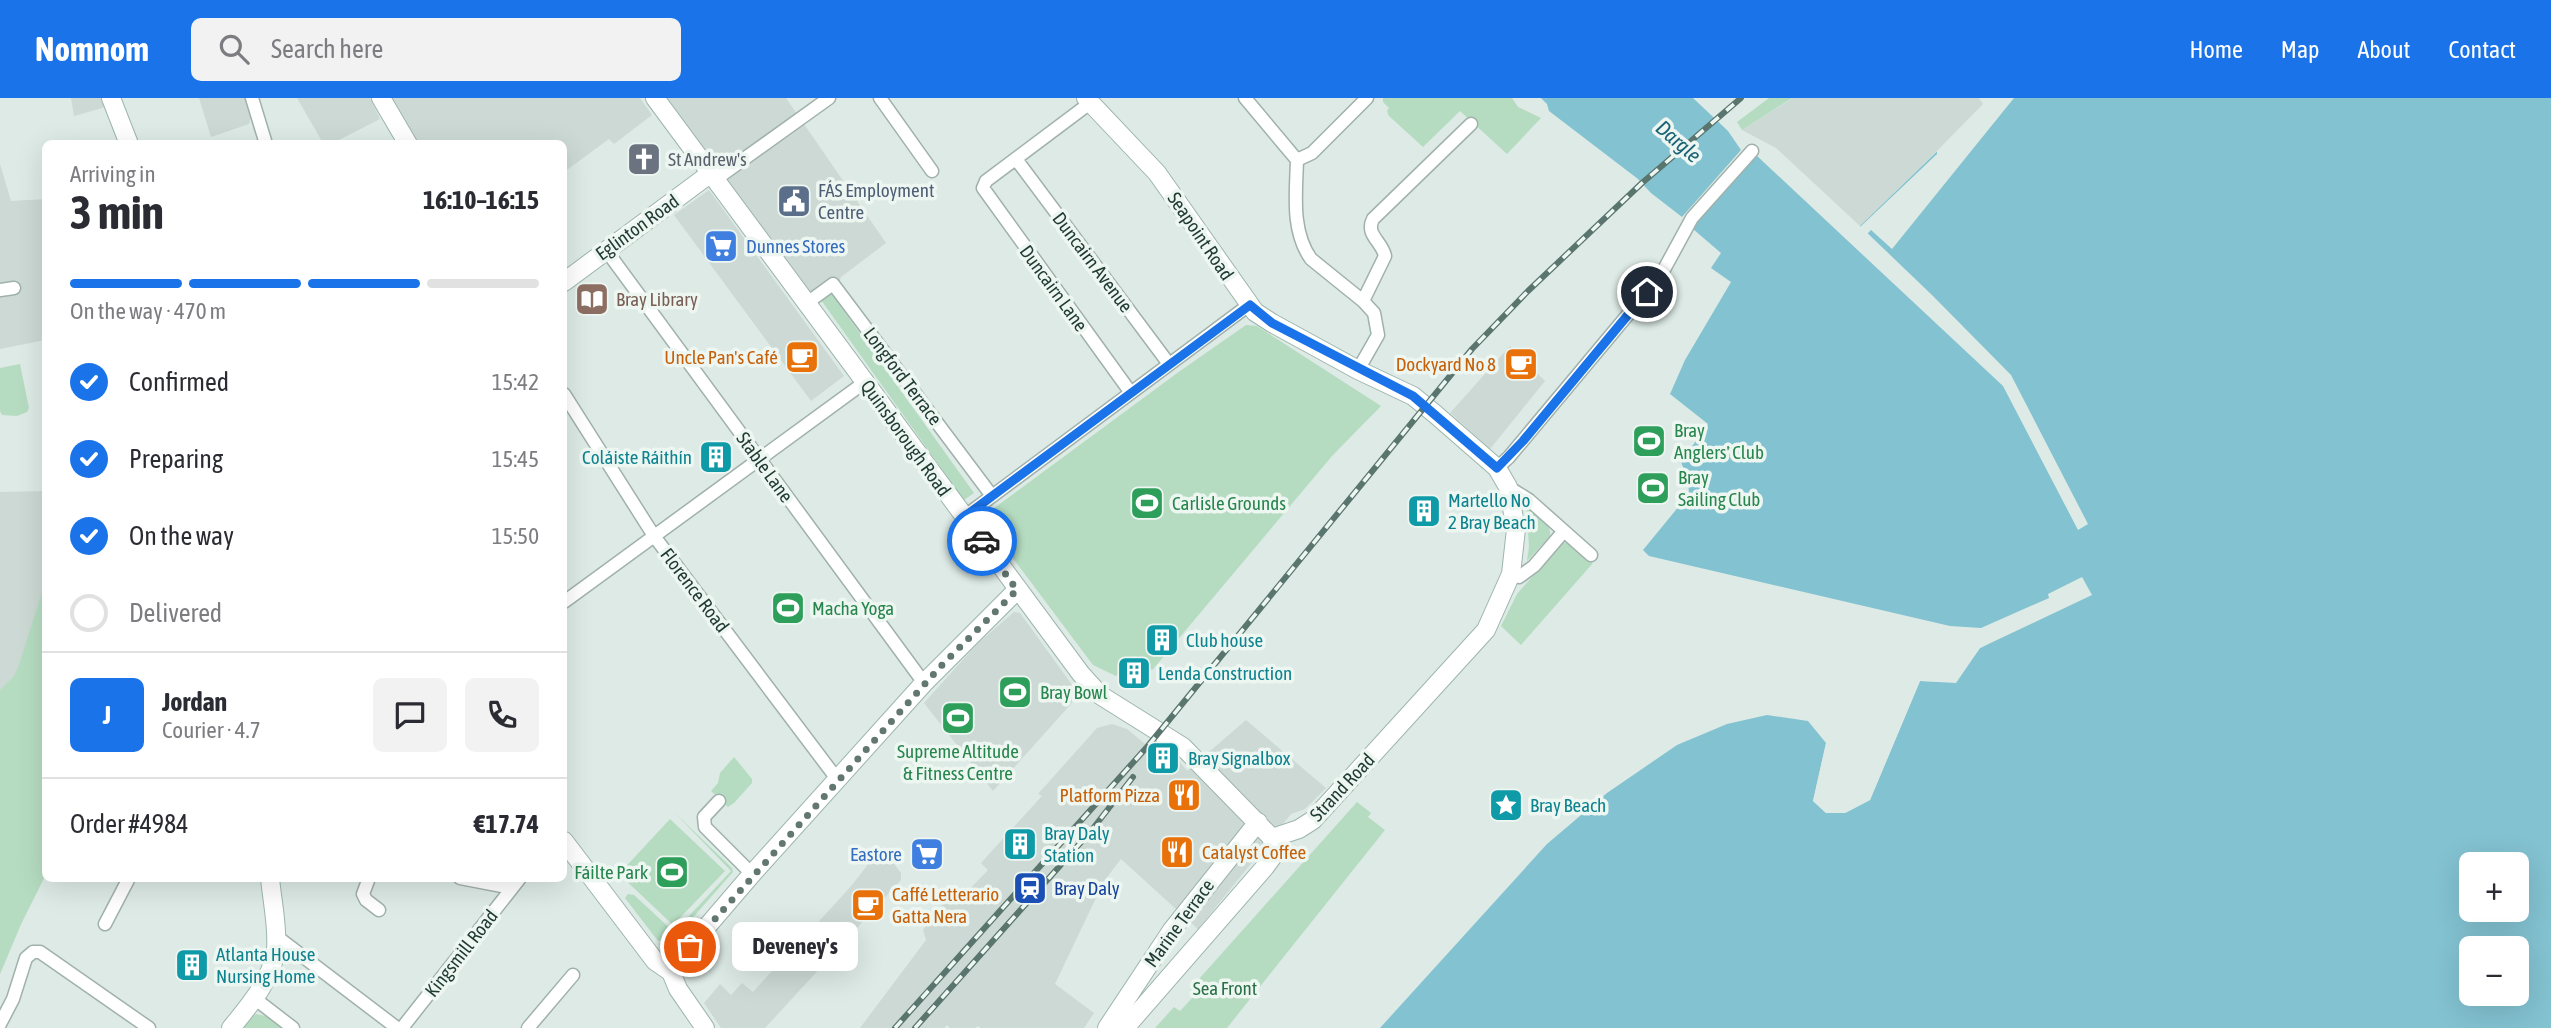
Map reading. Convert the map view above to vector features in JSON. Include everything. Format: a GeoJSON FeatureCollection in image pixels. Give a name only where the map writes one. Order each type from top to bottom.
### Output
{"type":"FeatureCollection","features":[{"type":"Feature","properties":{"kind":"street"},"geometry":{"type":"LineString","coordinates":[[111,98],[127,140]]}},
{"type":"Feature","properties":{"kind":"street"},"geometry":{"type":"LineString","coordinates":[[252,98],[265,140]]}},
{"type":"Feature","properties":{"kind":"street"},"geometry":{"type":"LineString","coordinates":[[381,98],[406,140]]}},
{"type":"Feature","properties":{"kind":"street","name":"Quinsborough Road"},"geometry":{"type":"LineString","coordinates":[[655,98],[1081,674],[1100,695],[1177,742],[1272,838]]}},
{"type":"Feature","properties":{"kind":"street"},"geometry":{"type":"LineString","coordinates":[[713,176],[829,98]]}},
{"type":"Feature","properties":{"kind":"street"},"geometry":{"type":"LineString","coordinates":[[880,98],[932,171]]}},
{"type":"Feature","properties":{"kind":"street"},"geometry":{"type":"LineString","coordinates":[[1245,98],[1297,160],[1297,229],[1311,259],[1374,313],[1378,335],[1358,370]]}},
{"type":"Feature","properties":{"kind":"street"},"geometry":{"type":"LineString","coordinates":[[1297,160],[1312,153],[1367,98]]}},
{"type":"Feature","properties":{"kind":"street"},"geometry":{"type":"LineString","coordinates":[[1016,159],[1088,100]]}},
{"type":"Feature","properties":{"kind":"street","name":"Seapoint Road"},"geometry":{"type":"LineString","coordinates":[[1088,100],[1157,173],[1250,305],[1272,323],[1358,370],[1413,396],[1497,468],[1508,487],[1516,529],[1511,574],[1502,596]]}},
{"type":"Feature","properties":{"kind":"street"},"geometry":{"type":"LineString","coordinates":[[1363,301],[1385,256],[1384,249],[1371,232],[1373,219],[1471,124]]}},
{"type":"Feature","properties":{"kind":"street"},"geometry":{"type":"LineString","coordinates":[[1497,468],[1533,429],[1661,275],[1692,218],[1752,152]]}},
{"type":"Feature","properties":{"kind":"street","name":"Duncairn Lane"},"geometry":{"type":"LineString","coordinates":[[1016,159],[986,181],[983,185],[984,191],[1130,393]]}},
{"type":"Feature","properties":{"kind":"street","name":"Duncairn Avenue"},"geometry":{"type":"LineString","coordinates":[[1016,159],[1169,365]]}},
{"type":"Feature","properties":{"kind":"street","name":"Eglinton Road"},"geometry":{"type":"LineString","coordinates":[[567,280],[713,176]]}},
{"type":"Feature","properties":{"kind":"street","name":"Stable Lane"},"geometry":{"type":"LineString","coordinates":[[606,250],[925,683]]}},
{"type":"Feature","properties":{"kind":"street","name":"Longford Terrace"},"geometry":{"type":"LineString","coordinates":[[807,303],[833,284],[992,496]]}},
{"type":"Feature","properties":{"kind":"street"},"geometry":{"type":"LineString","coordinates":[[0,290],[14,288]]}},
{"type":"Feature","properties":{"kind":"street"},"geometry":{"type":"LineString","coordinates":[[964,517],[1250,305]]}},
{"type":"Feature","properties":{"kind":"street"},"geometry":{"type":"LineString","coordinates":[[567,600],[865,382]]}},
{"type":"Feature","properties":{"kind":"street","name":"Florence Road"},"geometry":{"type":"LineString","coordinates":[[567,399],[654,536],[837,779]]}},
{"type":"Feature","properties":{"kind":"street"},"geometry":{"type":"LineString","coordinates":[[1508,487],[1529,500],[1591,555]]}},
{"type":"Feature","properties":{"kind":"street"},"geometry":{"type":"LineString","coordinates":[[1511,574],[1519,577],[1528,572],[1564,531]]}},
{"type":"Feature","properties":{"kind":"street"},"geometry":{"type":"LineString","coordinates":[[698,1025],[674,983],[671,972],[674,965],[837,779],[925,683],[1017,590]]}},
{"type":"Feature","properties":{"kind":"street","name":"Strand Road"},"geometry":{"type":"LineString","coordinates":[[1272,838],[1298,829],[1321,812],[1480,638],[1502,596]]}},
{"type":"Feature","properties":{"kind":"street"},"geometry":{"type":"LineString","coordinates":[[719,801],[704,817],[705,827],[752,874]]}},
{"type":"Feature","properties":{"kind":"street","name":"Marine Terrace"},"geometry":{"type":"LineString","coordinates":[[1107,1028],[1172,930],[1258,822]]}},
{"type":"Feature","properties":{"kind":"street"},"geometry":{"type":"LineString","coordinates":[[1125,1028],[1270,861],[1273,856],[1272,838]]}},
{"type":"Feature","properties":{"kind":"street"},"geometry":{"type":"LineString","coordinates":[[567,845],[655,961],[671,972]]}},
{"type":"Feature","properties":{"kind":"street"},"geometry":{"type":"LineString","coordinates":[[105,924],[127,882]]}},
{"type":"Feature","properties":{"kind":"street"},"geometry":{"type":"LineString","coordinates":[[231,1028],[269,974],[276,950],[270,882]]}},
{"type":"Feature","properties":{"kind":"street"},"geometry":{"type":"LineString","coordinates":[[368,882],[363,894],[366,900],[379,910]]}},
{"type":"Feature","properties":{"kind":"street","name":"Kingsmill Road"},"geometry":{"type":"LineString","coordinates":[[400,1028],[516,883]]}},
{"type":"Feature","properties":{"kind":"street"},"geometry":{"type":"LineString","coordinates":[[276,936],[400,1028]]}},
{"type":"Feature","properties":{"kind":"street"},"geometry":{"type":"LineString","coordinates":[[0,1024],[13,999],[26,958],[33,952],[40,951],[149,1028]]}},
{"type":"Feature","properties":{"kind":"street"},"geometry":{"type":"LineString","coordinates":[[528,1028],[573,975]]}},
{"type":"Feature","properties":{"kind":"street"},"geometry":{"type":"LineString","coordinates":[[1128,995],[1146,1003]]}},
{"type":"Feature","properties":{"kind":"street"},"geometry":{"type":"LineString","coordinates":[[254,998],[293,1028]]}},
{"type":"Feature","properties":{"kind":"shaded area"},"geometry":{"type":"Polygon","coordinates":[[[71,98],[107,98],[109,106],[74,116],[71,98]]]}},
{"type":"Feature","properties":{"kind":"shaded area"},"geometry":{"type":"Polygon","coordinates":[[[199,98],[246,98],[251,117],[249,124],[211,137],[199,98]]]}},
{"type":"Feature","properties":{"kind":"shaded area"},"geometry":{"type":"Polygon","coordinates":[[[297,98],[370,98],[380,119],[339,140],[321,140],[297,98]]]}},
{"type":"Feature","properties":{"kind":"shaded area"},"geometry":{"type":"Polygon","coordinates":[[[392,98],[640,98],[652,115],[614,144],[609,139],[567,170],[567,140],[414,140],[392,98]]]}},
{"type":"Feature","properties":{"kind":"shaded area"},"geometry":{"type":"Polygon","coordinates":[[[662,98],[786,98],[886,243],[841,277],[837,289],[815,306],[662,98]]]}},
{"type":"Feature","properties":{"kind":"shaded area"},"geometry":{"type":"Polygon","coordinates":[[[1793,98],[1983,98],[1986,103],[1860,226],[1776,148],[1742,130],[1793,98]]]}},
{"type":"Feature","properties":{"kind":"shaded area"},"geometry":{"type":"Polygon","coordinates":[[[0,164],[11,201],[42,199],[42,341],[0,349],[0,164]]]}},
{"type":"Feature","properties":{"kind":"shaded area"},"geometry":{"type":"Polygon","coordinates":[[[709,190],[844,376],[811,401],[674,215],[709,190]]]}},
{"type":"Feature","properties":{"kind":"shaded area"},"geometry":{"type":"Polygon","coordinates":[[[1510,346],[1545,381],[1490,449],[1450,413],[1510,346]]]}},
{"type":"Feature","properties":{"kind":"shaded area"},"geometry":{"type":"Polygon","coordinates":[[[42,491],[42,882],[0,974],[0,492],[42,491]]]}},
{"type":"Feature","properties":{"kind":"shaded area"},"geometry":{"type":"Polygon","coordinates":[[[1014,612],[1020,613],[1075,689],[1075,696],[1071,704],[993,791],[924,703],[977,644],[1014,612]]]}},
{"type":"Feature","properties":{"kind":"shaded area"},"geometry":{"type":"Polygon","coordinates":[[[1246,720],[1326,788],[1305,809],[1291,814],[1198,929],[1121,859],[1104,881],[1055,984],[1094,1013],[1084,1028],[950,1028],[947,1025],[944,1028],[860,1028],[926,940],[923,930],[937,911],[957,886],[966,893],[988,870],[981,863],[1042,796],[1038,794],[1097,728],[1112,724],[1127,729],[1172,766],[1179,761],[1187,771],[1246,720]]]}},
{"type":"Feature","properties":{"kind":"shaded area"},"geometry":{"type":"Polygon","coordinates":[[[885,852],[901,873],[901,880],[765,1028],[721,1028],[704,1003],[720,984],[731,995],[742,983],[753,992],[772,971],[770,969],[779,958],[783,961],[873,858],[885,852]]]}},
{"type":"Feature","properties":{"kind":"green space"},"geometry":{"type":"Polygon","coordinates":[[[1383,98],[1512,98],[1518,107],[1541,118],[1507,154],[1460,111],[1423,147],[1389,116],[1389,108],[1383,98]]]}},
{"type":"Feature","properties":{"kind":"green space"},"geometry":{"type":"Polygon","coordinates":[[[1769,98],[1792,98],[1742,130],[1737,122],[1769,98]]]}},
{"type":"Feature","properties":{"kind":"green space"},"geometry":{"type":"Polygon","coordinates":[[[831,293],[974,493],[964,500],[821,300],[831,293]]]}},
{"type":"Feature","properties":{"kind":"green space","name":"Carlisle Grounds"},"geometry":{"type":"Polygon","coordinates":[[[1246,325],[1257,326],[1381,406],[1332,456],[1154,668],[1152,670],[1134,656],[1116,676],[1093,665],[982,517],[1246,325]]]}},
{"type":"Feature","properties":{"kind":"green space"},"geometry":{"type":"Polygon","coordinates":[[[20,364],[29,408],[27,412],[17,416],[2,415],[0,368],[20,364]]]}},
{"type":"Feature","properties":{"kind":"green space"},"geometry":{"type":"Polygon","coordinates":[[[1526,505],[1542,518],[1550,531],[1550,536],[1527,561],[1529,546],[1526,505]]]}},
{"type":"Feature","properties":{"kind":"green space"},"geometry":{"type":"Polygon","coordinates":[[[1563,542],[1571,544],[1593,563],[1521,645],[1501,626],[1517,594],[1563,542]]]}},
{"type":"Feature","properties":{"kind":"green space"},"geometry":{"type":"Polygon","coordinates":[[[42,592],[42,882],[0,974],[0,690],[14,676],[42,592]]]}},
{"type":"Feature","properties":{"kind":"green space"},"geometry":{"type":"Polygon","coordinates":[[[734,757],[752,779],[752,783],[728,807],[711,791],[718,783],[720,773],[734,757]]]}},
{"type":"Feature","properties":{"kind":"green space","name":"Sea Front"},"geometry":{"type":"Polygon","coordinates":[[[1357,802],[1371,813],[1368,817],[1385,830],[1227,1028],[1155,1028],[1174,1007],[1180,1011],[1195,995],[1190,989],[1357,802]]]}},
{"type":"Feature","properties":{"kind":"green space"},"geometry":{"type":"Polygon","coordinates":[[[675,813],[733,872],[674,939],[658,941],[625,898],[628,894],[634,895],[674,932],[731,871],[675,813]]]}},
{"type":"Feature","properties":{"kind":"green space","name":"Fáilte Park"},"geometry":{"type":"Polygon","coordinates":[[[670,819],[725,871],[673,925],[619,874],[670,819]]]}},
{"type":"Feature","properties":{"kind":"green space"},"geometry":{"type":"Polygon","coordinates":[[[256,1014],[270,1017],[284,1028],[238,1028],[256,1014]]]}},
{"type":"Feature","properties":{"kind":"water","name":"Dargle"},"geometry":{"type":"Polygon","coordinates":[[[1541,98],[1693,98],[1728,131],[1741,150],[1682,217],[1638,179],[1549,111],[1541,98]]]}},
{"type":"Feature","properties":{"kind":"water"},"geometry":{"type":"Polygon","coordinates":[[[1983,98],[2551,98],[2551,1028],[1380,1028],[1547,844],[1607,793],[1677,745],[1727,724],[1767,715],[1808,721],[1826,743],[1813,801],[1826,813],[1845,813],[1870,800],[1920,681],[1955,682],[1980,648],[2092,595],[2082,577],[2048,594],[2049,598],[1981,628],[1950,626],[1649,556],[1643,550],[1689,494],[1688,479],[1681,462],[1708,424],[1670,394],[1685,360],[1731,282],[1711,268],[1721,253],[1693,229],[1693,223],[1756,155],[2003,386],[2078,530],[2088,524],[2011,375],[1860,226],[1986,104],[1983,98]]]}},
{"type":"Feature","properties":{"kind":"pier"},"geometry":{"type":"Polygon","coordinates":[[[1979,98],[2014,98],[1892,249],[1871,230],[1866,235],[1859,228],[1937,154],[1983,104],[1979,98]]]}},
{"type":"Feature","properties":{"kind":"pier"},"geometry":{"type":"Polygon","coordinates":[[[1982,643],[1986,645],[1980,648],[1956,683],[1920,681],[1870,800],[1845,813],[1826,813],[1813,801],[1827,739],[1829,743],[1817,800],[1827,809],[1844,809],[1867,798],[1917,678],[1954,679],[1982,643]]]}},
{"type":"Feature","properties":{"kind":"railway"},"geometry":{"type":"LineString","coordinates":[[895,1028],[1147,747],[1472,349],[1528,291],[1642,183],[1741,98]]}},
{"type":"Feature","properties":{"kind":"railway"},"geometry":{"type":"LineString","coordinates":[[915,1028],[1091,831],[1133,777]]}},
{"type":"Feature","properties":{"kind":"way so far"},"geometry":{"type":"LineString","coordinates":[[690,947],[769,855],[940,667],[1017,590],[982,541]]}},
{"type":"Feature","properties":{"kind":"place","name":"St Andrew's"},"geometry":{"type":"Point","coordinates":[644,159]}},
{"type":"Feature","properties":{"kind":"place","name":"FÁS Employment Centre"},"geometry":{"type":"Point","coordinates":[794,201]}},
{"type":"Feature","properties":{"kind":"place","name":"Dunnes Stores"},"geometry":{"type":"Point","coordinates":[721,246]}},
{"type":"Feature","properties":{"kind":"place","name":"Bray Library"},"geometry":{"type":"Point","coordinates":[592,299]}},
{"type":"Feature","properties":{"kind":"place","name":"Uncle Pan's Café"},"geometry":{"type":"Point","coordinates":[802,357]}},
{"type":"Feature","properties":{"kind":"place","name":"Dockyard No 8"},"geometry":{"type":"Point","coordinates":[1521,364]}},
{"type":"Feature","properties":{"kind":"place","name":"Bray Anglers' Club"},"geometry":{"type":"Point","coordinates":[1649,441]}},
{"type":"Feature","properties":{"kind":"place","name":"Coláiste Ráithín"},"geometry":{"type":"Point","coordinates":[716,457]}},
{"type":"Feature","properties":{"kind":"place","name":"Bray Sailing Club"},"geometry":{"type":"Point","coordinates":[1653,488]}},
{"type":"Feature","properties":{"kind":"place","name":"Carlisle Grounds"},"geometry":{"type":"Point","coordinates":[1147,503]}},
{"type":"Feature","properties":{"kind":"place","name":"Martello No 2 Bray Beach"},"geometry":{"type":"Point","coordinates":[1424,511]}},
{"type":"Feature","properties":{"kind":"place","name":"Macha Yoga"},"geometry":{"type":"Point","coordinates":[788,608]}},
{"type":"Feature","properties":{"kind":"place","name":"Club house"},"geometry":{"type":"Point","coordinates":[1162,640]}},
{"type":"Feature","properties":{"kind":"place","name":"Lenda Construction"},"geometry":{"type":"Point","coordinates":[1134,673]}},
{"type":"Feature","properties":{"kind":"place","name":"Bray Bowl"},"geometry":{"type":"Point","coordinates":[1015,692]}},
{"type":"Feature","properties":{"kind":"place","name":"Supreme Altitude & Fitness Centre"},"geometry":{"type":"Point","coordinates":[958,718]}},
{"type":"Feature","properties":{"kind":"place","name":"Bray Signalbox"},"geometry":{"type":"Point","coordinates":[1163,758]}},
{"type":"Feature","properties":{"kind":"place","name":"Platform Pizza"},"geometry":{"type":"Point","coordinates":[1184,795]}},
{"type":"Feature","properties":{"kind":"place","name":"Bray Beach"},"geometry":{"type":"Point","coordinates":[1506,805]}},
{"type":"Feature","properties":{"kind":"place","name":"Bray Daly Station"},"geometry":{"type":"Point","coordinates":[1020,844]}},
{"type":"Feature","properties":{"kind":"place","name":"Catalyst Coffee"},"geometry":{"type":"Point","coordinates":[1177,852]}},
{"type":"Feature","properties":{"kind":"place","name":"Eastore"},"geometry":{"type":"Point","coordinates":[927,854]}},
{"type":"Feature","properties":{"kind":"place","name":"Fáilte Park"},"geometry":{"type":"Point","coordinates":[672,872]}},
{"type":"Feature","properties":{"kind":"place","name":"Bray Daly"},"geometry":{"type":"Point","coordinates":[1030,888]}},
{"type":"Feature","properties":{"kind":"place","name":"Caffé Letterario Gatta Nera"},"geometry":{"type":"Point","coordinates":[868,905]}},
{"type":"Feature","properties":{"kind":"place","name":"Deveney's"},"geometry":{"type":"Point","coordinates":[690,947]}},
{"type":"Feature","properties":{"kind":"place","name":"Atlanta House Nursing Home"},"geometry":{"type":"Point","coordinates":[192,965]}},
{"type":"Feature","properties":{"kind":"route"},"geometry":{"type":"LineString","coordinates":[[982,541],[964,517],[1250,305],[1255,312],[1272,323],[1358,370],[1413,396],[1497,468],[1565,392],[1575,376],[1647,292]]}}]}
